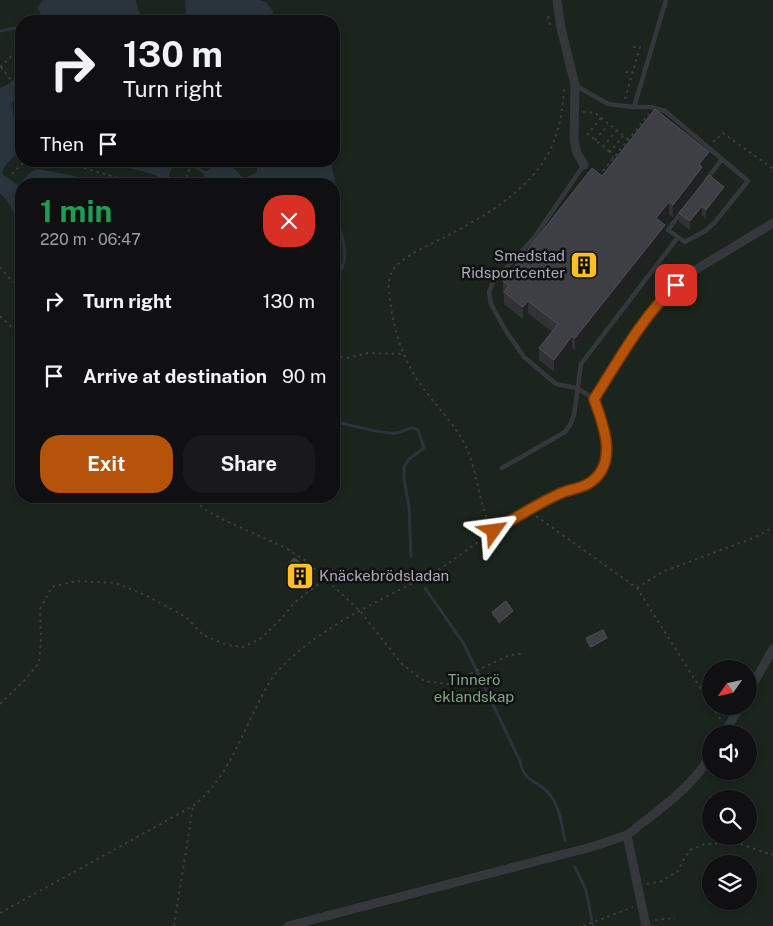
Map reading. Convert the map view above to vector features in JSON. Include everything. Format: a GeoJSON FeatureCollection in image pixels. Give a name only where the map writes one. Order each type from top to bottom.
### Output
{"type":"FeatureCollection","features":[{"type":"Feature","properties":{"kind":"street"},"geometry":{"type":"LineString","coordinates":[[557,0],[561,28],[575,85],[574,140],[577,153],[584,165]]}},
{"type":"Feature","properties":{"kind":"street"},"geometry":{"type":"LineString","coordinates":[[494,531],[561,493],[585,485],[595,479],[602,469],[606,455],[607,440],[594,399],[645,320],[665,296],[687,275],[773,223]]}},
{"type":"Feature","properties":{"kind":"street"},"geometry":{"type":"LineString","coordinates":[[758,675],[773,649]]}},
{"type":"Feature","properties":{"kind":"street"},"geometry":{"type":"LineString","coordinates":[[288,926],[595,846],[627,834],[671,801],[684,789],[702,766]]}},
{"type":"Feature","properties":{"kind":"street"},"geometry":{"type":"LineString","coordinates":[[627,834],[646,924]]}},
{"type":"Feature","properties":{"kind":"lane"},"geometry":{"type":"LineString","coordinates":[[634,107],[666,0]]}},
{"type":"Feature","properties":{"kind":"lane"},"geometry":{"type":"LineString","coordinates":[[575,85],[608,104],[654,108],[665,111],[748,180],[715,222],[705,231],[684,242],[668,230],[686,206]]}},
{"type":"Feature","properties":{"kind":"lane"},"geometry":{"type":"LineString","coordinates":[[704,183],[722,159]]}},
{"type":"Feature","properties":{"kind":"lane"},"geometry":{"type":"LineString","coordinates":[[584,165],[533,239],[493,282],[489,292],[491,304],[524,358],[556,384],[577,388],[594,399]]}},
{"type":"Feature","properties":{"kind":"lane"},"geometry":{"type":"LineString","coordinates":[[502,468],[564,432],[570,426],[574,414],[581,364],[678,238]]}},
{"type":"Feature","properties":{"kind":"path"},"geometry":{"type":"LineString","coordinates":[[548,8],[552,33]]}},
{"type":"Feature","properties":{"kind":"path"},"geometry":{"type":"LineString","coordinates":[[622,106],[640,48],[632,46]]}},
{"type":"Feature","properties":{"kind":"path"},"geometry":{"type":"LineString","coordinates":[[15,53],[0,67],[15,87]]}},
{"type":"Feature","properties":{"kind":"path"},"geometry":{"type":"LineString","coordinates":[[626,73],[628,71],[632,72]]}},
{"type":"Feature","properties":{"kind":"path"},"geometry":{"type":"LineString","coordinates":[[0,913],[193,806],[213,788],[223,773],[265,690],[276,674],[298,651],[359,610],[438,570],[494,531],[484,510],[466,448],[446,416],[425,391],[404,354],[394,326],[389,279],[392,271],[406,258],[499,206],[535,173],[552,146],[563,111],[564,83]]}},
{"type":"Feature","properties":{"kind":"path"},"geometry":{"type":"LineString","coordinates":[[600,176],[654,108]]}},
{"type":"Feature","properties":{"kind":"path"},"geometry":{"type":"LineString","coordinates":[[563,111],[595,113],[628,140]]}},
{"type":"Feature","properties":{"kind":"path"},"geometry":{"type":"LineString","coordinates":[[601,118],[588,134],[610,152],[613,159]]}},
{"type":"Feature","properties":{"kind":"path"},"geometry":{"type":"LineString","coordinates":[[595,140],[609,124]]}},
{"type":"Feature","properties":{"kind":"path"},"geometry":{"type":"LineString","coordinates":[[603,146],[616,130]]}},
{"type":"Feature","properties":{"kind":"path"},"geometry":{"type":"LineString","coordinates":[[708,147],[723,132],[773,169]]}},
{"type":"Feature","properties":{"kind":"path"},"geometry":{"type":"LineString","coordinates":[[610,152],[623,136]]}},
{"type":"Feature","properties":{"kind":"path"},"geometry":{"type":"LineString","coordinates":[[12,174],[19,167]]}},
{"type":"Feature","properties":{"kind":"path"},"geometry":{"type":"LineString","coordinates":[[80,167],[119,178]]}},
{"type":"Feature","properties":{"kind":"path"},"geometry":{"type":"LineString","coordinates":[[0,267],[15,283]]}},
{"type":"Feature","properties":{"kind":"path"},"geometry":{"type":"LineString","coordinates":[[0,316],[15,330]]}},
{"type":"Feature","properties":{"kind":"path"},"geometry":{"type":"LineString","coordinates":[[340,357],[347,358],[376,353],[404,354]]}},
{"type":"Feature","properties":{"kind":"path"},"geometry":{"type":"LineString","coordinates":[[198,503],[204,509],[224,520],[286,548],[306,561],[359,610],[402,664],[424,682],[448,684],[510,655],[522,654]]}},
{"type":"Feature","properties":{"kind":"path"},"geometry":{"type":"LineString","coordinates":[[528,510],[637,588],[702,690]]}},
{"type":"Feature","properties":{"kind":"path"},"geometry":{"type":"LineString","coordinates":[[637,588],[662,572],[756,536],[773,527]]}},
{"type":"Feature","properties":{"kind":"path"},"geometry":{"type":"LineString","coordinates":[[0,704],[23,682],[39,663],[41,640],[40,609],[52,587],[74,581],[116,583],[147,596],[186,617],[203,635],[227,645],[243,647],[260,639],[282,618],[294,603],[325,578]]}},
{"type":"Feature","properties":{"kind":"path"},"geometry":{"type":"LineString","coordinates":[[174,926],[193,806]]}},
{"type":"Feature","properties":{"kind":"path"},"geometry":{"type":"LineString","coordinates":[[638,886],[662,881],[678,872],[690,850],[705,844],[737,842],[773,854]]}},
{"type":"Feature","properties":{"kind":"path"},"geometry":{"type":"LineString","coordinates":[[584,926],[642,905]]}},
{"type":"Feature","properties":{"kind":"path"},"geometry":{"type":"LineString","coordinates":[[646,924],[675,918]]}},
{"type":"Feature","properties":{"kind":"green space","name":"Tinnerö eklandskap"},"geometry":{"type":"Polygon","coordinates":[[[0,0],[773,0],[773,926],[0,926],[0,0]]]}},
{"type":"Feature","properties":{"kind":"shaded area"},"geometry":{"type":"Polygon","coordinates":[[[43,0],[136,0],[142,15],[42,15],[37,8],[43,0]]]}},
{"type":"Feature","properties":{"kind":"shaded area"},"geometry":{"type":"Polygon","coordinates":[[[185,0],[260,0],[266,2],[273,11],[272,15],[186,15],[185,0]]]}},
{"type":"Feature","properties":{"kind":"shaded area"},"geometry":{"type":"Polygon","coordinates":[[[15,78],[15,100],[12,103],[15,120],[15,156],[7,164],[2,174],[15,183],[15,217],[9,203],[0,193],[0,88],[15,78]]]}},
{"type":"Feature","properties":{"kind":"shaded area"},"geometry":{"type":"Polygon","coordinates":[[[128,167],[172,167],[170,178],[160,178],[128,167]]]}},
{"type":"Feature","properties":{"kind":"shaded area"},"geometry":{"type":"Polygon","coordinates":[[[213,167],[232,167],[242,178],[204,178],[204,173],[213,167]]]}},
{"type":"Feature","properties":{"kind":"shaded area"},"geometry":{"type":"Polygon","coordinates":[[[257,167],[332,167],[334,178],[245,178],[257,172],[257,167]]]}},
{"type":"Feature","properties":{"kind":"shaded area"},"geometry":{"type":"Polygon","coordinates":[[[37,169],[81,178],[25,178],[37,169]]]}},
{"type":"Feature","properties":{"kind":"building","name":"Smedstad Ridsportcenter"},"geometry":{"type":"Polygon","coordinates":[[[655,109],[709,152],[699,164],[702,167],[673,205],[669,202],[656,218],[665,225],[575,338],[572,336],[554,360],[539,348],[558,324],[528,301],[523,307],[504,292],[509,286],[503,281],[592,168],[602,176],[655,109]]]}},
{"type":"Feature","properties":{"kind":"building"},"geometry":{"type":"Polygon","coordinates":[[[709,175],[724,187],[706,210],[702,206],[690,221],[679,213],[709,175]]]}},
{"type":"Feature","properties":{"kind":"building"},"geometry":{"type":"Polygon","coordinates":[[[294,558],[314,573],[307,582],[287,567],[294,558]]]}},
{"type":"Feature","properties":{"kind":"building"},"geometry":{"type":"Polygon","coordinates":[[[506,601],[513,611],[500,622],[492,612],[506,601]]]}},
{"type":"Feature","properties":{"kind":"building"},"geometry":{"type":"Polygon","coordinates":[[[603,630],[607,638],[591,647],[586,638],[603,630]]]}},
{"type":"Feature","properties":{"kind":"waterway"},"geometry":{"type":"LineString","coordinates":[[0,31],[15,28]]}},
{"type":"Feature","properties":{"kind":"waterway"},"geometry":{"type":"LineString","coordinates":[[196,167],[207,174]]}},
{"type":"Feature","properties":{"kind":"waterway"},"geometry":{"type":"LineString","coordinates":[[340,232],[344,245],[344,261],[340,273]]}},
{"type":"Feature","properties":{"kind":"waterway"},"geometry":{"type":"LineString","coordinates":[[340,422],[391,433],[409,428],[418,430],[424,448],[409,459],[404,467],[409,507],[411,556]]}},
{"type":"Feature","properties":{"kind":"waterway"},"geometry":{"type":"LineString","coordinates":[[425,588],[464,644],[525,774],[547,791],[557,806],[565,841]]}},
{"type":"Feature","properties":{"kind":"waterway"},"geometry":{"type":"LineString","coordinates":[[575,867],[586,890],[593,926]]}},
{"type":"Feature","properties":{"kind":"place","name":"Smedstad Ridsportcenter"},"geometry":{"type":"Point","coordinates":[584,265]}},
{"type":"Feature","properties":{"kind":"place","name":"Knäckebrödsladan"},"geometry":{"type":"Point","coordinates":[300,576]}},
{"type":"Feature","properties":{"kind":"route"},"geometry":{"type":"LineString","coordinates":[[494,531],[544,501],[585,485],[595,479],[602,469],[606,455],[607,440],[594,399],[645,320],[676,285]]}}]}
